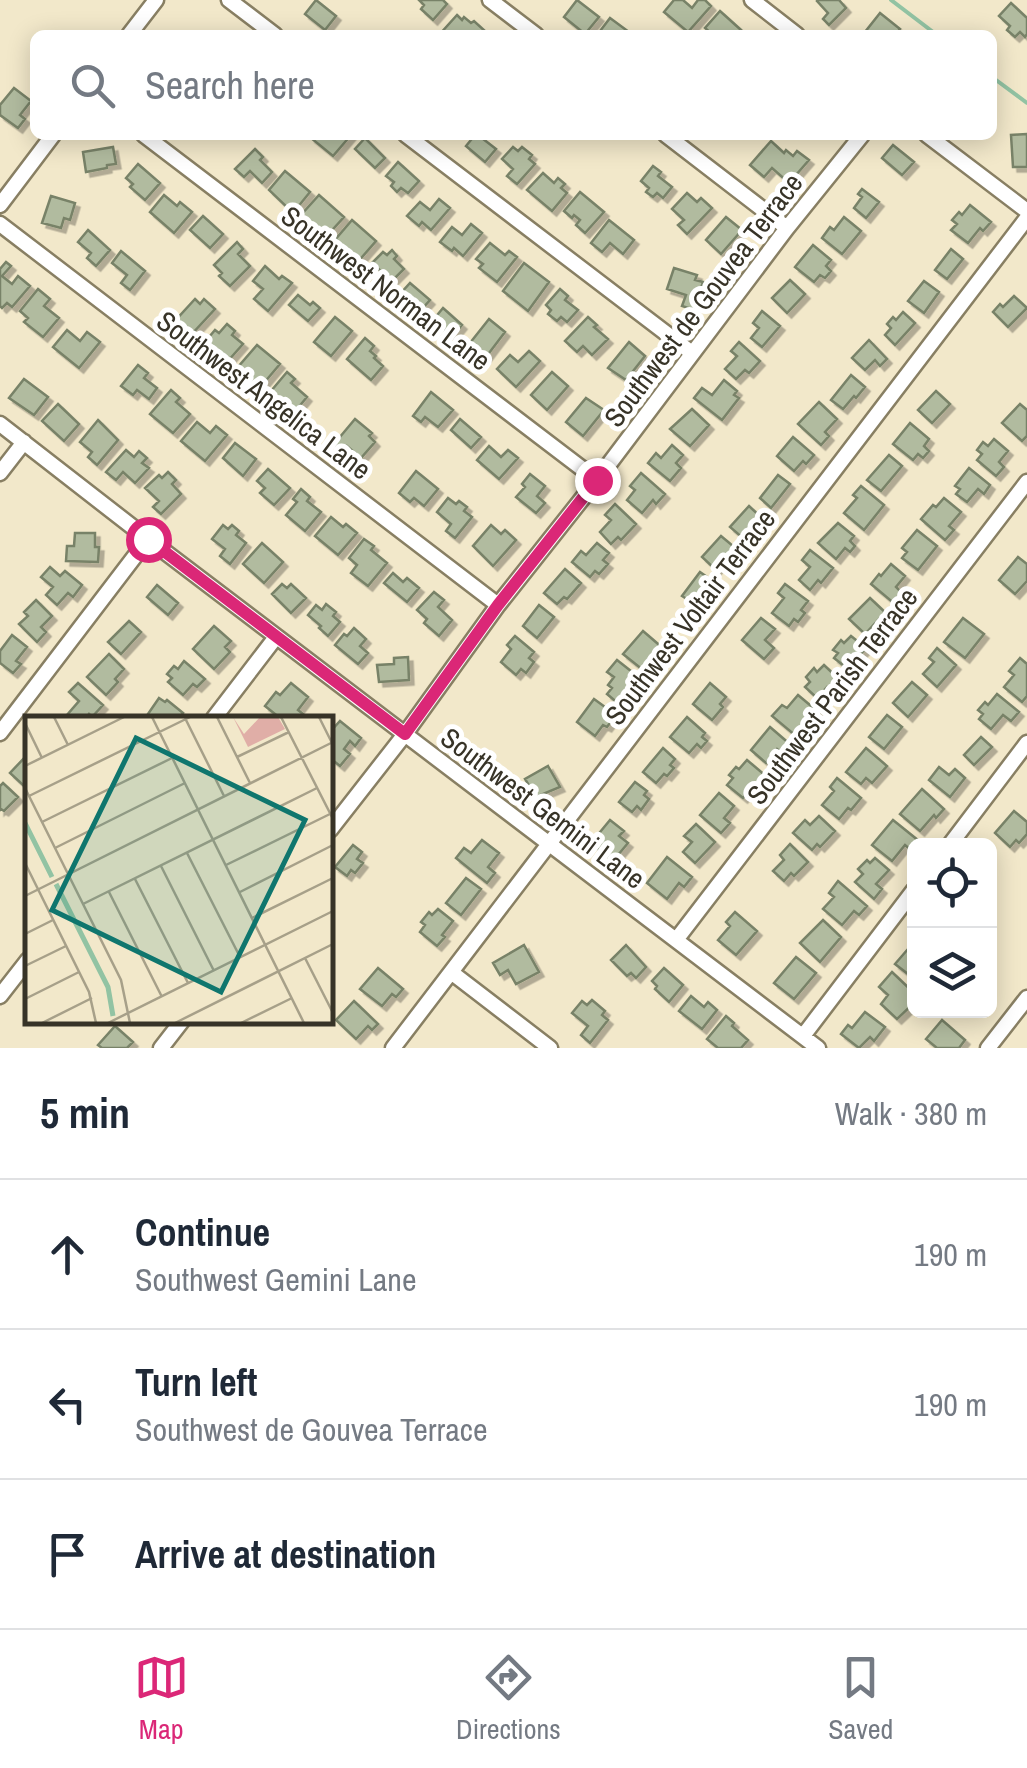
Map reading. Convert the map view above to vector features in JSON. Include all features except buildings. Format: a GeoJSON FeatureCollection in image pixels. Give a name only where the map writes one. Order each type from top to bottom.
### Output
{"type":"FeatureCollection","features":[{"type":"Feature","properties":{"kind":"street"},"geometry":{"type":"LineString","coordinates":[[133,30],[156,0]]}},
{"type":"Feature","properties":{"kind":"street"},"geometry":{"type":"LineString","coordinates":[[229,0],[268,30]]}},
{"type":"Feature","properties":{"kind":"street"},"geometry":{"type":"LineString","coordinates":[[490,0],[529,30]]}},
{"type":"Feature","properties":{"kind":"street"},"geometry":{"type":"LineString","coordinates":[[752,0],[791,30]]}},
{"type":"Feature","properties":{"kind":"street"},"geometry":{"type":"LineString","coordinates":[[0,205],[49,140]]}},
{"type":"Feature","properties":{"kind":"street","name":"Southwest Norman Lane"},"geometry":{"type":"LineString","coordinates":[[151,140],[597,480]]}},
{"type":"Feature","properties":{"kind":"street"},"geometry":{"type":"LineString","coordinates":[[413,140],[692,353]]}},
{"type":"Feature","properties":{"kind":"street"},"geometry":{"type":"LineString","coordinates":[[673,140],[787,228]]}},
{"type":"Feature","properties":{"kind":"street","name":"Southwest de Gouvea Terrace"},"geometry":{"type":"LineString","coordinates":[[332,827],[498,605],[858,140]]}},
{"type":"Feature","properties":{"kind":"street"},"geometry":{"type":"LineString","coordinates":[[933,140],[1027,215]]}},
{"type":"Feature","properties":{"kind":"street","name":"Southwest Voltair Terrace"},"geometry":{"type":"LineString","coordinates":[[393,1048],[1027,215]]}},
{"type":"Feature","properties":{"kind":"street","name":"Southwest Angelica Lane"},"geometry":{"type":"LineString","coordinates":[[0,224],[498,605]]}},
{"type":"Feature","properties":{"kind":"street","name":"Southwest Gemini Lane"},"geometry":{"type":"LineString","coordinates":[[0,424],[818,1048]]}},
{"type":"Feature","properties":{"kind":"street"},"geometry":{"type":"LineString","coordinates":[[0,473],[24,442]]}},
{"type":"Feature","properties":{"kind":"street","name":"Southwest Parish Terrace"},"geometry":{"type":"LineString","coordinates":[[676,940],[1027,482]]}},
{"type":"Feature","properties":{"kind":"street"},"geometry":{"type":"LineString","coordinates":[[0,732],[148,539]]}},
{"type":"Feature","properties":{"kind":"street"},"geometry":{"type":"LineString","coordinates":[[216,716],[276,637]]}},
{"type":"Feature","properties":{"kind":"street"},"geometry":{"type":"LineString","coordinates":[[955,838],[1027,743]]}},
{"type":"Feature","properties":{"kind":"street"},"geometry":{"type":"LineString","coordinates":[[803,1036],[907,899]]}},
{"type":"Feature","properties":{"kind":"street"},"geometry":{"type":"LineString","coordinates":[[0,996],[25,964]]}},
{"type":"Feature","properties":{"kind":"street"},"geometry":{"type":"LineString","coordinates":[[450,972],[550,1048]]}},
{"type":"Feature","properties":{"kind":"street"},"geometry":{"type":"LineString","coordinates":[[988,1048],[1027,998]]}},
{"type":"Feature","properties":{"kind":"street"},"geometry":{"type":"LineString","coordinates":[[161,1048],[180,1023]]}},
{"type":"Feature","properties":{"kind":"waterway"},"geometry":{"type":"LineString","coordinates":[[891,0],[930,30]]}},
{"type":"Feature","properties":{"kind":"waterway"},"geometry":{"type":"LineString","coordinates":[[997,81],[1027,103]]}},
{"type":"Feature","properties":{"kind":"route"},"geometry":{"type":"LineString","coordinates":[[148,539],[405,734],[498,605],[597,480]]}}]}
